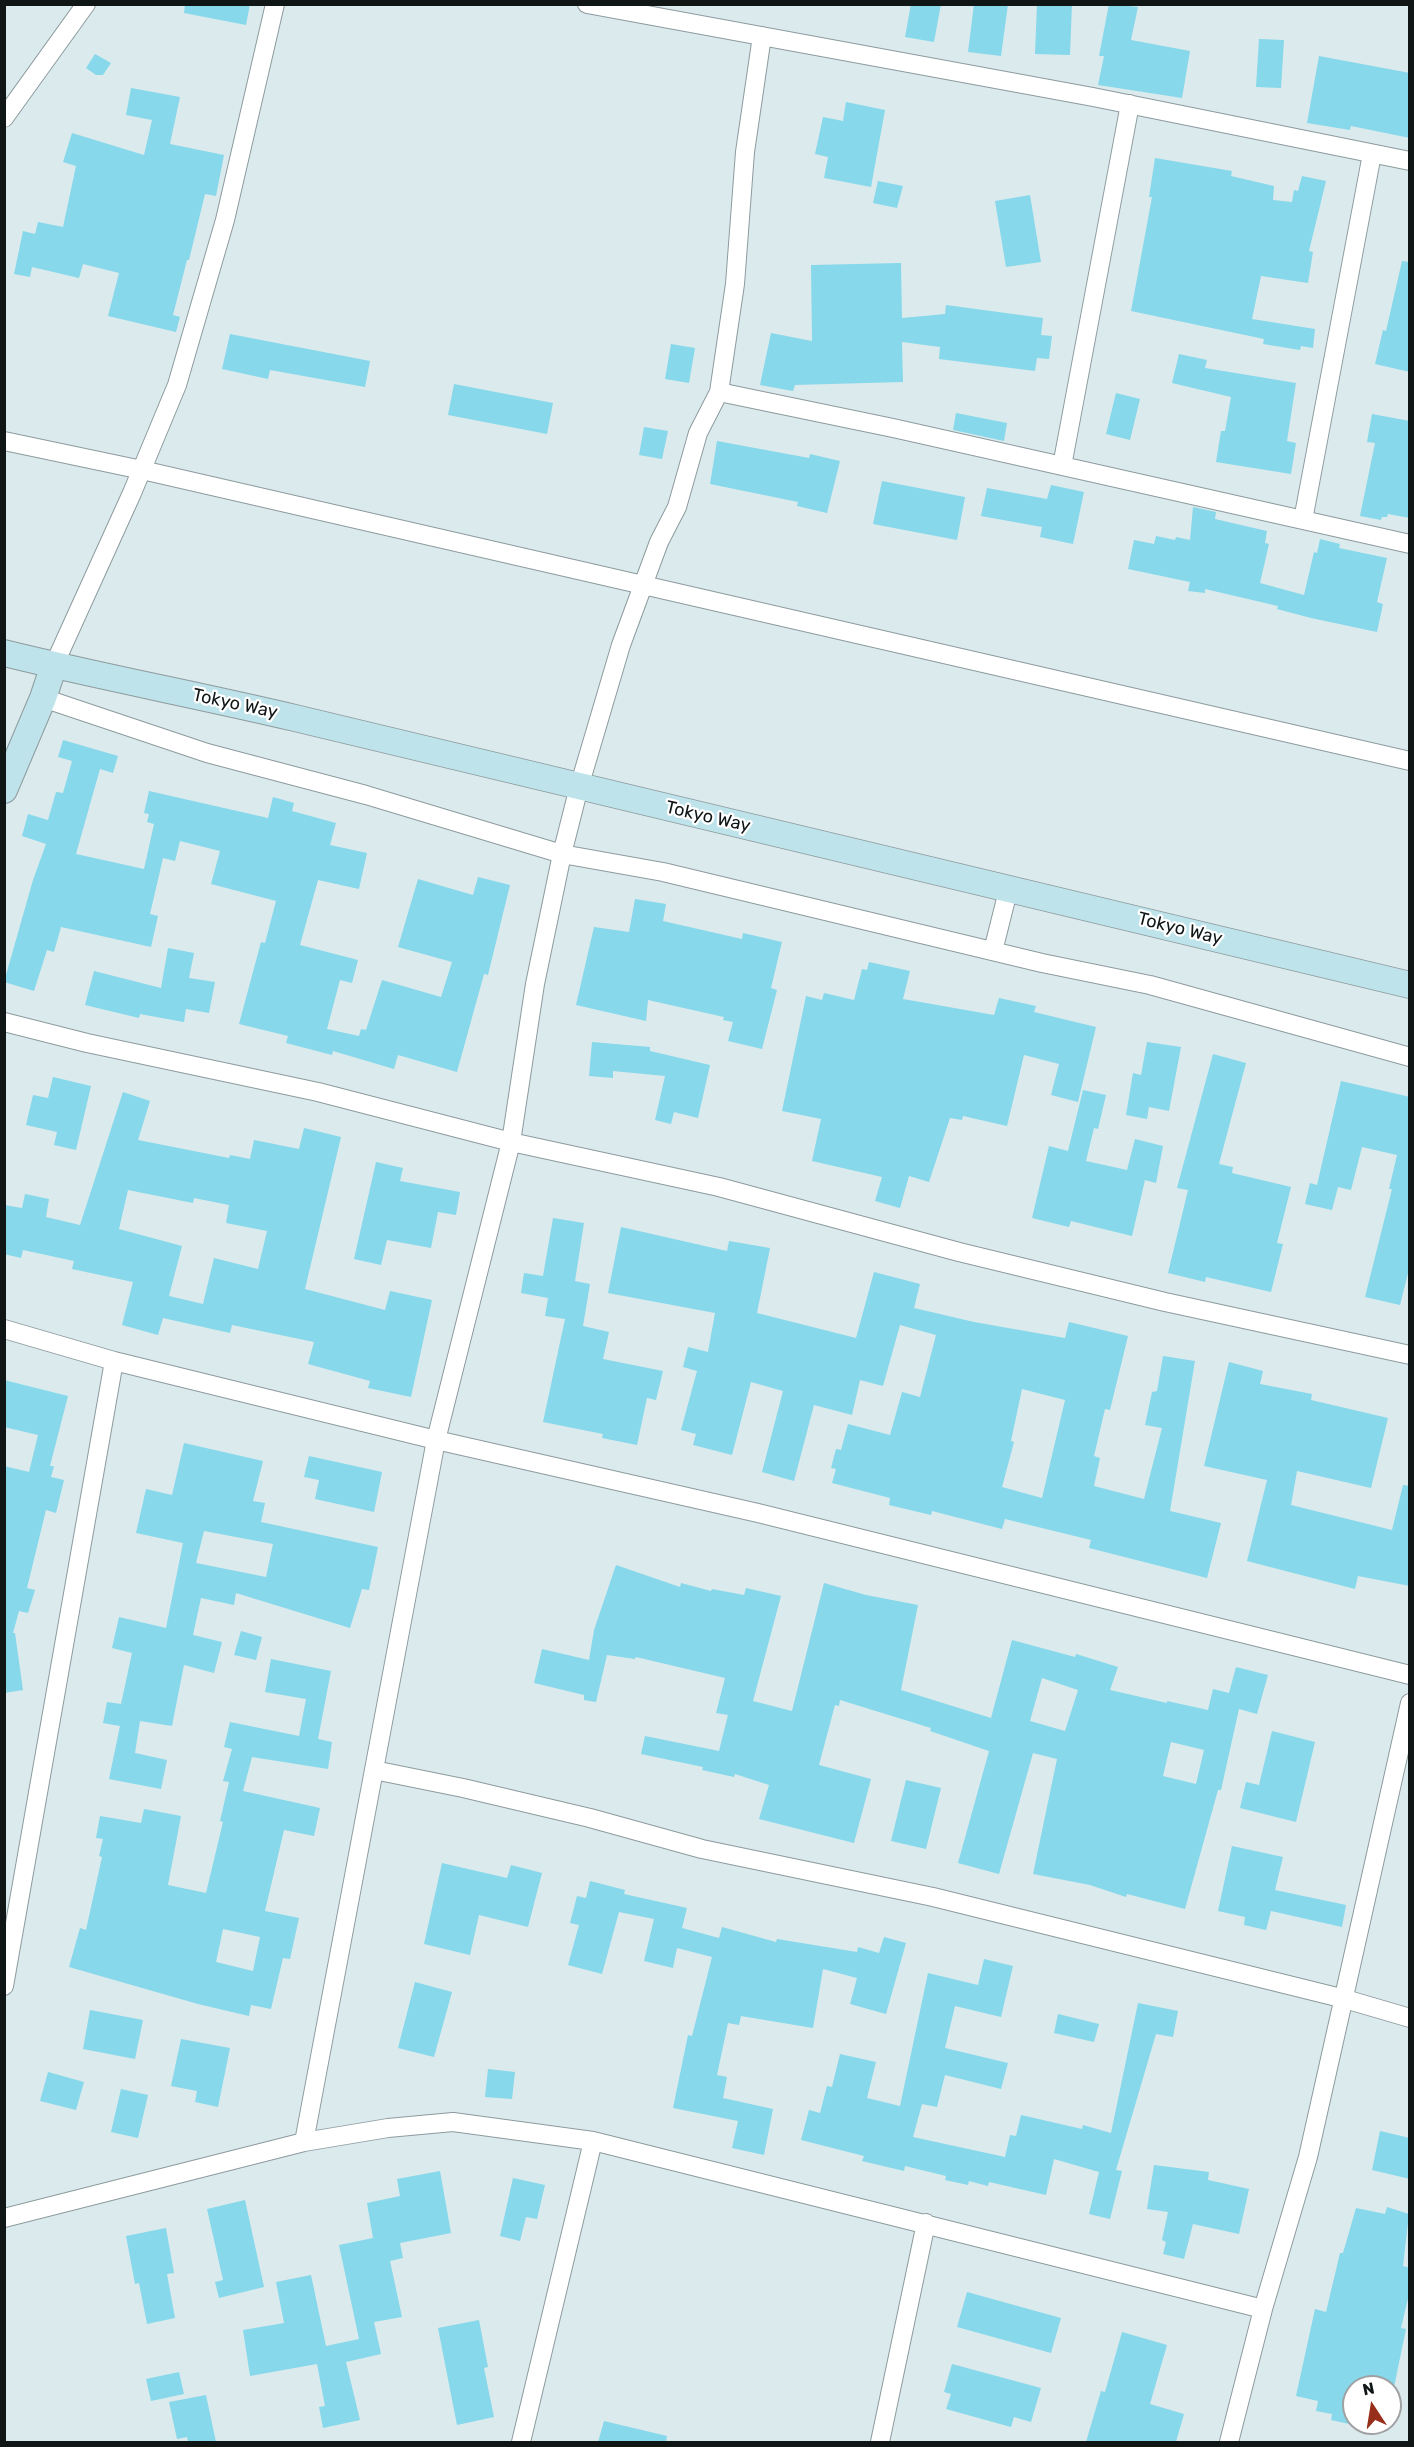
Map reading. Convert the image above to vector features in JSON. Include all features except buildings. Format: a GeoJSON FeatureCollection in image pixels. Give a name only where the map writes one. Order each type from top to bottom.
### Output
{"type":"FeatureCollection","features":[{"type":"Feature","properties":{"kind":"main road","name":"Tokyo Way"},"geometry":{"type":"LineString","coordinates":[[4,653],[290,717],[579,787],[1009,886],[1410,985]]}},
{"type":"Feature","properties":{"kind":"main road"},"geometry":{"type":"LineString","coordinates":[[4,790],[43,698],[54,665]]}},
{"type":"Feature","properties":{"kind":"street"},"geometry":{"type":"LineString","coordinates":[[6,114],[86,4]]}},
{"type":"Feature","properties":{"kind":"street"},"geometry":{"type":"LineString","coordinates":[[54,665],[142,470],[177,385],[208,284],[275,4]]}},
{"type":"Feature","properties":{"kind":"street"},"geometry":{"type":"LineString","coordinates":[[587,4],[1130,104],[1410,161]]}},
{"type":"Feature","properties":{"kind":"street"},"geometry":{"type":"LineString","coordinates":[[304,2142],[436,1440],[511,1142],[535,984],[562,854],[579,787],[621,645],[659,542],[676,507],[698,433],[719,392],[735,284],[745,152],[762,36]]}},
{"type":"Feature","properties":{"kind":"street"},"geometry":{"type":"LineString","coordinates":[[1062,466],[1130,104]]}},
{"type":"Feature","properties":{"kind":"street"},"geometry":{"type":"LineString","coordinates":[[1303,520],[1372,154]]}},
{"type":"Feature","properties":{"kind":"street"},"geometry":{"type":"LineString","coordinates":[[719,392],[1410,544]]}},
{"type":"Feature","properties":{"kind":"street"},"geometry":{"type":"LineString","coordinates":[[4,441],[142,470],[1410,761]]}},
{"type":"Feature","properties":{"kind":"street"},"geometry":{"type":"LineString","coordinates":[[43,698],[207,753],[366,795],[562,854],[663,872],[993,951],[1150,985],[1410,1057]]}},
{"type":"Feature","properties":{"kind":"street"},"geometry":{"type":"LineString","coordinates":[[993,951],[1009,886]]}},
{"type":"Feature","properties":{"kind":"street"},"geometry":{"type":"LineString","coordinates":[[4,1022],[87,1043],[318,1092],[511,1142],[719,1187],[959,1252],[1165,1302],[1410,1355]]}},
{"type":"Feature","properties":{"kind":"street"},"geometry":{"type":"LineString","coordinates":[[4,1329],[114,1361],[436,1440],[758,1513],[1410,1675]]}},
{"type":"Feature","properties":{"kind":"street"},"geometry":{"type":"LineString","coordinates":[[4,1986],[114,1361]]}},
{"type":"Feature","properties":{"kind":"street"},"geometry":{"type":"LineString","coordinates":[[1229,2442],[1263,2309],[1308,2157],[1410,1703]]}},
{"type":"Feature","properties":{"kind":"street"},"geometry":{"type":"LineString","coordinates":[[374,1770],[544,1807],[702,1849],[933,1897],[1345,1999],[1410,2018]]}},
{"type":"Feature","properties":{"kind":"street"},"geometry":{"type":"LineString","coordinates":[[4,2218],[304,2142],[388,2128],[453,2122],[593,2141],[1263,2309]]}},
{"type":"Feature","properties":{"kind":"street"},"geometry":{"type":"LineString","coordinates":[[521,2442],[593,2141]]}},
{"type":"Feature","properties":{"kind":"street"},"geometry":{"type":"LineString","coordinates":[[880,2442],[926,2223]]}}]}
